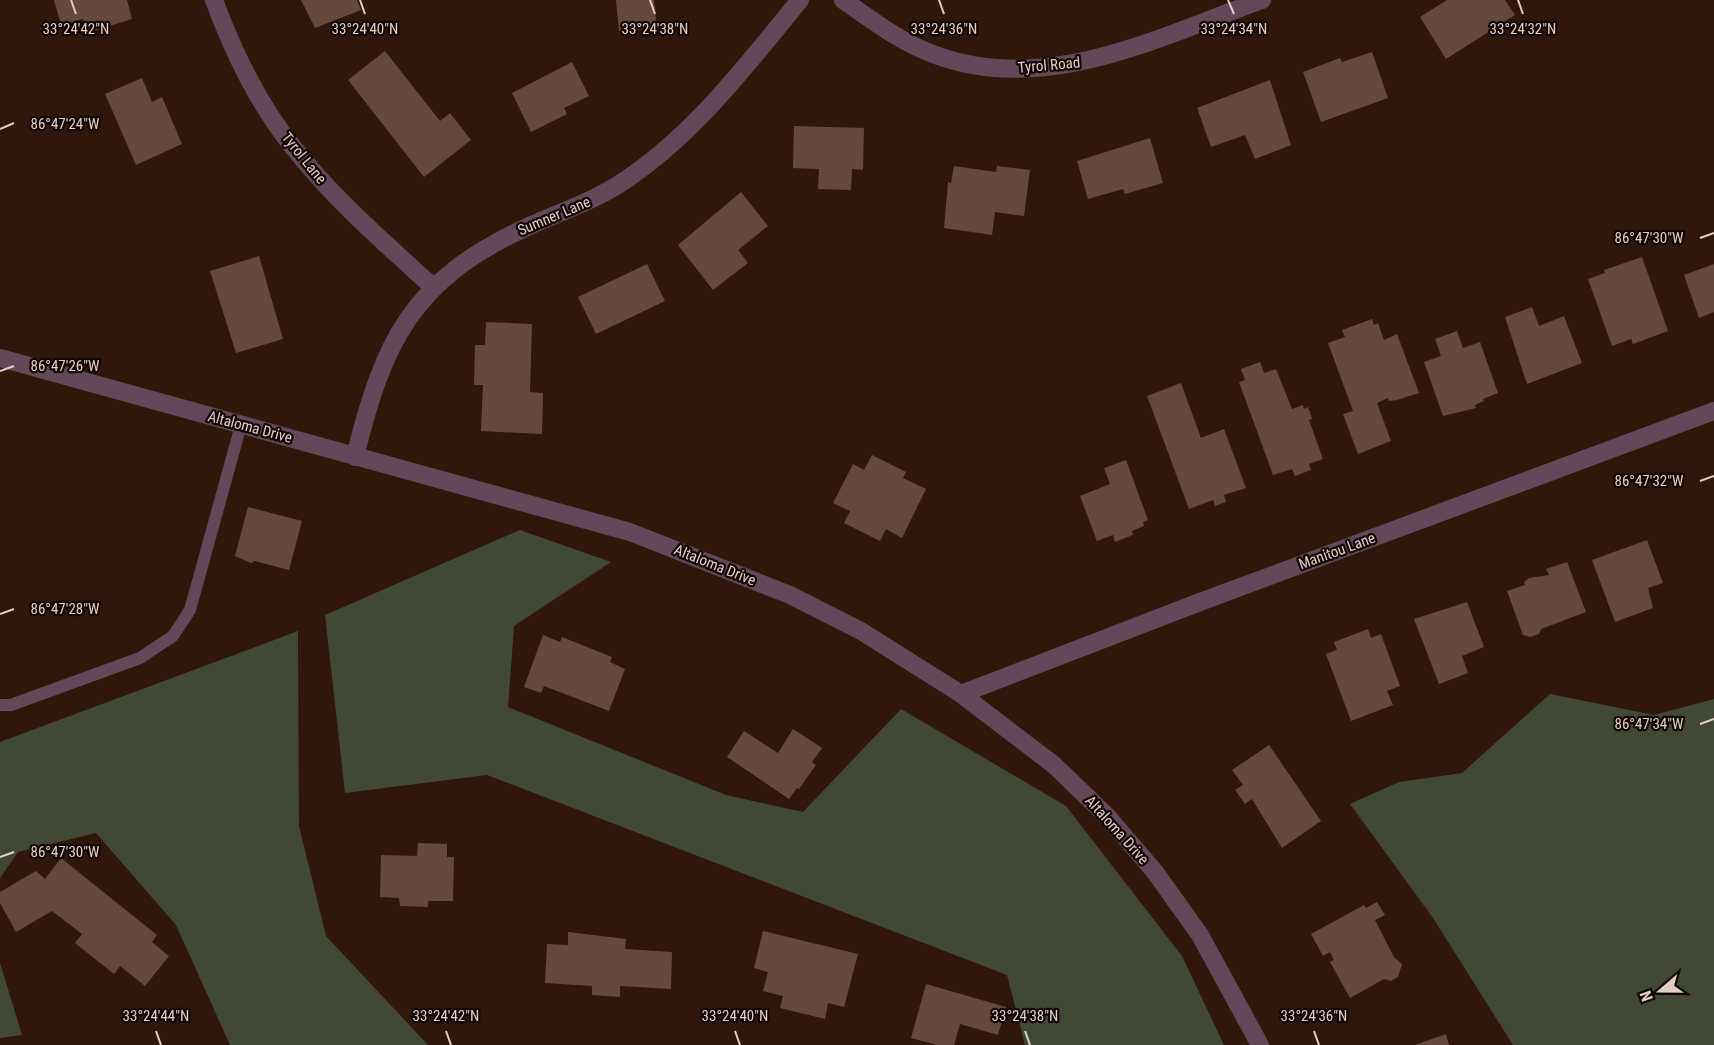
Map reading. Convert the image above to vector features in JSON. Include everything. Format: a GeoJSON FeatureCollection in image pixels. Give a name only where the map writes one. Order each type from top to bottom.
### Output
{"type":"FeatureCollection","features":[{"type":"Feature","properties":{"kind":"street","name":"Tyrol Lane"},"geometry":{"type":"LineString","coordinates":[[214,0],[245,72],[296,151],[361,221],[434,288]]}},
{"type":"Feature","properties":{"kind":"street","name":"Sumner Lane"},"geometry":{"type":"LineString","coordinates":[[355,458],[367,409],[391,345],[411,313],[434,288],[462,261],[488,246],[603,195],[634,174],[698,119],[800,0]]}},
{"type":"Feature","properties":{"kind":"street","name":"Tyrol Road"},"geometry":{"type":"LineString","coordinates":[[843,0],[904,40],[932,54],[965,65],[1014,69],[1051,68],[1088,62],[1262,0]]}},
{"type":"Feature","properties":{"kind":"street","name":"Altaloma Drive"},"geometry":{"type":"LineString","coordinates":[[0,358],[355,458],[630,532],[790,595],[851,626],[961,694],[1054,765],[1107,816],[1155,872],[1200,935],[1260,1045]]}},
{"type":"Feature","properties":{"kind":"street","name":"Manitou Lane"},"geometry":{"type":"LineString","coordinates":[[961,694],[1200,602],[1714,411]]}},
{"type":"Feature","properties":{"kind":"lane"},"geometry":{"type":"LineString","coordinates":[[0,705],[11,705],[140,658],[173,636],[190,610],[241,425]]}},
{"type":"Feature","properties":{"kind":"green space"},"geometry":{"type":"Polygon","coordinates":[[[520,530],[611,562],[514,626],[508,707],[726,795],[803,812],[901,709],[1066,806],[1182,956],[1224,1045],[1025,1045],[1007,975],[487,775],[345,793],[325,615],[520,530]]]}},
{"type":"Feature","properties":{"kind":"green space"},"geometry":{"type":"Polygon","coordinates":[[[298,631],[299,826],[326,936],[428,1045],[230,1045],[176,925],[96,833],[18,852],[0,878],[0,742],[298,631]]]}},
{"type":"Feature","properties":{"kind":"green space"},"geometry":{"type":"Polygon","coordinates":[[[1550,694],[1654,715],[1714,699],[1714,1045],[1513,1045],[1433,918],[1350,804],[1399,782],[1462,773],[1550,694]]]}},
{"type":"Feature","properties":{"kind":"green space"},"geometry":{"type":"Polygon","coordinates":[[[0,963],[22,1035],[0,1038],[0,963]]]}},
{"type":"Feature","properties":{"kind":"building"},"geometry":{"type":"Polygon","coordinates":[[[54,0],[127,0],[132,19],[87,33],[83,19],[61,25],[54,0]]]}},
{"type":"Feature","properties":{"kind":"building"},"geometry":{"type":"Polygon","coordinates":[[[301,0],[357,0],[361,10],[315,28],[301,0]]]}},
{"type":"Feature","properties":{"kind":"building"},"geometry":{"type":"Polygon","coordinates":[[[616,0],[654,0],[657,28],[619,31],[616,0]]]}},
{"type":"Feature","properties":{"kind":"building"},"geometry":{"type":"Polygon","coordinates":[[[1447,0],[1505,0],[1515,15],[1446,59],[1420,17],[1447,0]]]}},
{"type":"Feature","properties":{"kind":"building"},"geometry":{"type":"Polygon","coordinates":[[[385,51],[440,121],[450,113],[471,140],[424,177],[348,80],[385,51]]]}},
{"type":"Feature","properties":{"kind":"building"},"geometry":{"type":"Polygon","coordinates":[[[1372,52],[1388,98],[1321,122],[1303,72],[1340,58],[1342,62],[1372,52]]]}},
{"type":"Feature","properties":{"kind":"building"},"geometry":{"type":"Polygon","coordinates":[[[572,62],[589,96],[564,108],[567,114],[531,132],[512,93],[572,62]]]}},
{"type":"Feature","properties":{"kind":"building"},"geometry":{"type":"Polygon","coordinates":[[[142,78],[152,102],[162,97],[182,144],[136,165],[105,94],[142,78]]]}},
{"type":"Feature","properties":{"kind":"building"},"geometry":{"type":"Polygon","coordinates":[[[1270,80],[1291,145],[1255,159],[1245,135],[1211,147],[1197,108],[1270,80]]]}},
{"type":"Feature","properties":{"kind":"building"},"geometry":{"type":"Polygon","coordinates":[[[794,126],[864,128],[863,170],[852,169],[851,190],[818,189],[819,169],[793,168],[794,126]]]}},
{"type":"Feature","properties":{"kind":"building"},"geometry":{"type":"Polygon","coordinates":[[[1150,138],[1163,183],[1125,194],[1123,189],[1088,199],[1077,161],[1150,138]]]}},
{"type":"Feature","properties":{"kind":"building"},"geometry":{"type":"Polygon","coordinates":[[[954,166],[996,172],[997,166],[1030,170],[1024,216],[995,212],[992,235],[944,228],[948,182],[951,183],[954,166]]]}},
{"type":"Feature","properties":{"kind":"building"},"geometry":{"type":"Polygon","coordinates":[[[741,192],[768,226],[738,250],[748,263],[713,290],[678,245],[741,192]]]}},
{"type":"Feature","properties":{"kind":"building"},"geometry":{"type":"Polygon","coordinates":[[[259,256],[283,339],[236,353],[210,271],[259,256]]]}},
{"type":"Feature","properties":{"kind":"building"},"geometry":{"type":"Polygon","coordinates":[[[1642,257],[1668,331],[1633,344],[1631,339],[1612,346],[1588,279],[1605,273],[1604,270],[1642,257]]]}},
{"type":"Feature","properties":{"kind":"building"},"geometry":{"type":"Polygon","coordinates":[[[647,264],[665,301],[596,334],[578,297],[647,264]]]}},
{"type":"Feature","properties":{"kind":"building"},"geometry":{"type":"Polygon","coordinates":[[[1714,264],[1714,312],[1699,318],[1684,275],[1714,264]]]}},
{"type":"Feature","properties":{"kind":"building"},"geometry":{"type":"Polygon","coordinates":[[[1532,307],[1539,326],[1564,316],[1582,363],[1527,384],[1505,317],[1532,307]]]}},
{"type":"Feature","properties":{"kind":"building"},"geometry":{"type":"Polygon","coordinates":[[[1372,319],[1374,325],[1378,323],[1384,340],[1397,334],[1419,393],[1397,400],[1389,401],[1388,398],[1377,403],[1391,441],[1358,454],[1343,414],[1353,411],[1328,343],[1345,337],[1342,330],[1372,319]]]}},
{"type":"Feature","properties":{"kind":"building"},"geometry":{"type":"Polygon","coordinates":[[[486,322],[532,324],[530,392],[543,393],[542,434],[481,431],[483,385],[474,385],[475,345],[485,345],[486,322]]]}},
{"type":"Feature","properties":{"kind":"building"},"geometry":{"type":"Polygon","coordinates":[[[1457,331],[1463,348],[1480,342],[1498,393],[1483,399],[1484,401],[1475,405],[1476,408],[1443,416],[1424,362],[1441,356],[1435,339],[1457,331]]]}},
{"type":"Feature","properties":{"kind":"building"},"geometry":{"type":"Polygon","coordinates":[[[1260,362],[1264,373],[1276,369],[1292,409],[1303,405],[1304,409],[1308,407],[1312,419],[1309,420],[1323,459],[1309,464],[1311,470],[1295,476],[1292,469],[1273,475],[1239,382],[1245,380],[1241,369],[1260,362]]]}},
{"type":"Feature","properties":{"kind":"building"},"geometry":{"type":"Polygon","coordinates":[[[1181,383],[1201,438],[1224,429],[1246,488],[1224,495],[1226,502],[1215,506],[1213,500],[1189,509],[1147,396],[1181,383]]]}},
{"type":"Feature","properties":{"kind":"building"},"geometry":{"type":"Polygon","coordinates":[[[872,455],[906,472],[903,478],[926,489],[902,538],[886,529],[880,541],[844,523],[850,511],[833,503],[853,464],[864,470],[872,455]]]}},
{"type":"Feature","properties":{"kind":"building"},"geometry":{"type":"Polygon","coordinates":[[[1126,460],[1148,520],[1143,522],[1144,526],[1132,531],[1133,535],[1115,542],[1113,535],[1097,541],[1080,496],[1110,484],[1104,468],[1126,460]]]}},
{"type":"Feature","properties":{"kind":"building"},"geometry":{"type":"Polygon","coordinates":[[[248,507],[302,521],[289,570],[255,561],[251,563],[235,556],[248,507]]]}},
{"type":"Feature","properties":{"kind":"building"},"geometry":{"type":"Polygon","coordinates":[[[1647,540],[1663,583],[1648,588],[1653,608],[1615,622],[1592,560],[1647,540]]]}},
{"type":"Feature","properties":{"kind":"building"},"geometry":{"type":"Polygon","coordinates":[[[1567,562],[1586,612],[1541,629],[1539,634],[1530,637],[1523,635],[1507,591],[1525,585],[1524,582],[1529,578],[1549,575],[1546,569],[1567,562]]]}},
{"type":"Feature","properties":{"kind":"building"},"geometry":{"type":"Polygon","coordinates":[[[1467,602],[1484,647],[1462,656],[1468,673],[1439,684],[1414,619],[1467,602]]]}},
{"type":"Feature","properties":{"kind":"building"},"geometry":{"type":"Polygon","coordinates":[[[1368,629],[1371,638],[1381,634],[1400,686],[1387,691],[1393,705],[1351,721],[1326,654],[1337,650],[1334,642],[1368,629]]]}},
{"type":"Feature","properties":{"kind":"building"},"geometry":{"type":"Polygon","coordinates":[[[543,635],[560,642],[562,637],[612,657],[610,662],[625,669],[609,711],[544,686],[541,693],[524,687],[543,635]]]}},
{"type":"Feature","properties":{"kind":"building"},"geometry":{"type":"Polygon","coordinates":[[[793,729],[822,748],[812,762],[816,765],[789,799],[727,757],[744,731],[778,753],[793,729]]]}},
{"type":"Feature","properties":{"kind":"building"},"geometry":{"type":"Polygon","coordinates":[[[1269,745],[1321,821],[1282,848],[1252,799],[1245,804],[1235,790],[1243,785],[1232,770],[1269,745]]]}},
{"type":"Feature","properties":{"kind":"building"},"geometry":{"type":"Polygon","coordinates":[[[418,843],[447,844],[447,857],[454,857],[453,901],[428,901],[428,907],[400,906],[399,898],[380,897],[381,855],[417,856],[418,843]]]}},
{"type":"Feature","properties":{"kind":"building"},"geometry":{"type":"Polygon","coordinates":[[[61,858],[157,935],[152,942],[169,956],[145,986],[120,966],[114,974],[75,943],[82,934],[52,911],[16,932],[0,903],[0,892],[36,871],[45,879],[61,858]]]}},
{"type":"Feature","properties":{"kind":"building"},"geometry":{"type":"Polygon","coordinates":[[[1377,902],[1385,915],[1375,920],[1394,957],[1402,964],[1398,977],[1391,981],[1384,979],[1350,998],[1330,962],[1334,960],[1330,952],[1323,956],[1311,934],[1364,905],[1366,908],[1377,902]]]}},
{"type":"Feature","properties":{"kind":"building"},"geometry":{"type":"Polygon","coordinates":[[[763,931],[858,954],[844,1007],[828,1003],[825,1019],[780,1008],[783,996],[763,991],[768,972],[754,968],[763,931]]]}},
{"type":"Feature","properties":{"kind":"building"},"geometry":{"type":"Polygon","coordinates":[[[568,932],[626,939],[625,949],[672,952],[671,989],[620,986],[620,997],[592,995],[592,986],[545,983],[547,944],[568,945],[568,932]]]}},
{"type":"Feature","properties":{"kind":"building"},"geometry":{"type":"Polygon","coordinates":[[[926,984],[1006,1007],[998,1035],[960,1024],[954,1045],[937,1045],[911,1038],[926,984]]]}},
{"type":"Feature","properties":{"kind":"building"},"geometry":{"type":"Polygon","coordinates":[[[1446,1034],[1449,1045],[1415,1045],[1446,1034]]]}}]}
